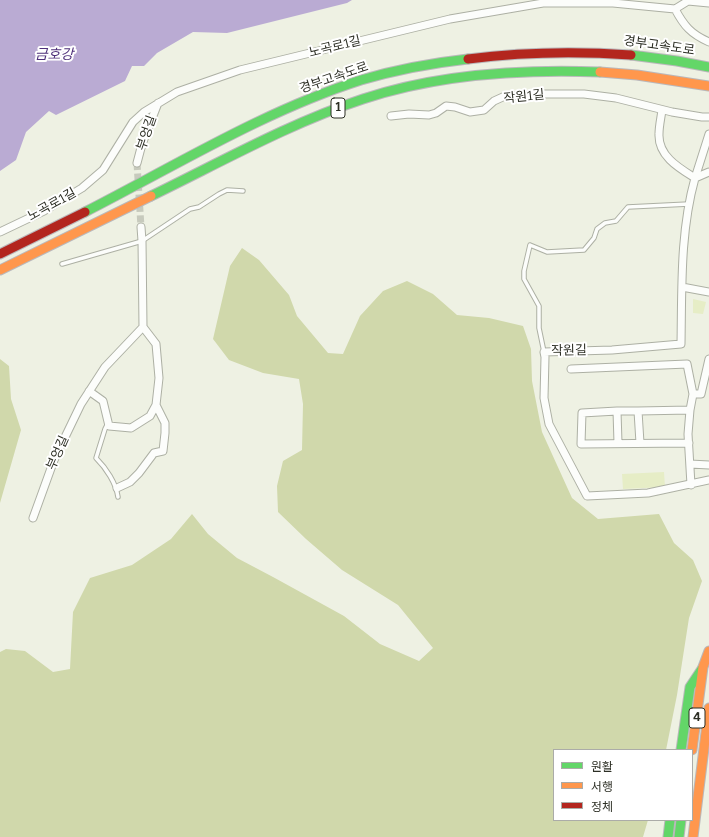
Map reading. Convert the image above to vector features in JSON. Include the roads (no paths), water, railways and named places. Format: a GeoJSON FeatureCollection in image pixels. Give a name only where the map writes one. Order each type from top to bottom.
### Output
{"type":"FeatureCollection","features":[{"type":"Feature","properties":{"kind":"main road","name":"경부고속도로"},"geometry":{"type":"LineString","coordinates":[[0,254],[284,110],[350,84],[391,72],[480,57],[530,52],[620,54],[658,58],[707,66]]}},
{"type":"Feature","properties":{"kind":"main road","name":"1"},"geometry":{"type":"LineString","coordinates":[[0,270],[280,133],[325,113],[392,91],[443,80],[526,71],[568,70],[644,75],[708,86]]}},
{"type":"Feature","properties":{"kind":"main road","name":"4"},"geometry":{"type":"LineString","coordinates":[[692,749],[702,686],[703,667],[709,651]]}},
{"type":"Feature","properties":{"kind":"main road"},"geometry":{"type":"LineString","coordinates":[[681,749],[690,687],[703,667]]}},
{"type":"Feature","properties":{"kind":"main road","name":"4"},"geometry":{"type":"LineString","coordinates":[[693,837],[709,708]]}},
{"type":"Feature","properties":{"kind":"main road"},"geometry":{"type":"LineString","coordinates":[[698,837],[709,773]]}},
{"type":"Feature","properties":{"kind":"main road"},"geometry":{"type":"LineString","coordinates":[[668,837],[670,821]]}},
{"type":"Feature","properties":{"kind":"main road"},"geometry":{"type":"LineString","coordinates":[[679,837],[681,821]]}},
{"type":"Feature","properties":{"kind":"street"},"geometry":{"type":"LineString","coordinates":[[709,3],[688,1],[675,9],[686,27],[697,36],[709,42]]}},
{"type":"Feature","properties":{"kind":"street","name":"노곡로1길"},"geometry":{"type":"LineString","coordinates":[[0,232],[44,211],[82,188],[103,170],[133,122],[144,112],[177,92],[240,70],[450,19],[544,3],[613,3],[675,9]]}},
{"type":"Feature","properties":{"kind":"street","name":"작원1길"},"geometry":{"type":"LineString","coordinates":[[391,116],[409,114],[429,115],[436,113],[446,106],[455,107],[470,112],[484,110],[494,101],[505,96],[584,94],[616,98],[662,110],[709,117]]}},
{"type":"Feature","properties":{"kind":"street","name":"부엉길"},"geometry":{"type":"LineString","coordinates":[[137,164],[142,144],[158,103]]}},
{"type":"Feature","properties":{"kind":"street"},"geometry":{"type":"LineString","coordinates":[[662,110],[659,142],[663,152],[677,167],[695,178],[709,172]]}},
{"type":"Feature","properties":{"kind":"street","name":"작원길"},"geometry":{"type":"LineString","coordinates":[[709,134],[695,178],[689,204],[682,259],[681,344],[612,350],[544,352],[544,398],[550,424],[587,496],[648,493],[709,480]]}},
{"type":"Feature","properties":{"kind":"street"},"geometry":{"type":"LineString","coordinates":[[89,391],[103,401],[109,426],[131,428],[150,416],[156,405],[158,378],[156,344],[143,327],[141,227]]}},
{"type":"Feature","properties":{"kind":"street"},"geometry":{"type":"LineString","coordinates":[[682,287],[709,292]]}},
{"type":"Feature","properties":{"kind":"street","name":"부엉길"},"geometry":{"type":"LineString","coordinates":[[33,518],[54,460],[81,404],[105,367],[143,327]]}},
{"type":"Feature","properties":{"kind":"street"},"geometry":{"type":"LineString","coordinates":[[693,394],[701,394],[705,392],[709,359]]}},
{"type":"Feature","properties":{"kind":"street"},"geometry":{"type":"LineString","coordinates":[[571,369],[687,364],[693,394],[690,410],[689,443],[691,485]]}},
{"type":"Feature","properties":{"kind":"street"},"geometry":{"type":"LineString","coordinates":[[117,488],[130,482],[154,453],[163,451],[165,423],[156,405]]}},
{"type":"Feature","properties":{"kind":"street"},"geometry":{"type":"LineString","coordinates":[[689,443],[581,444],[582,413],[617,410],[690,410]]}},
{"type":"Feature","properties":{"kind":"street"},"geometry":{"type":"LineString","coordinates":[[617,410],[618,443]]}},
{"type":"Feature","properties":{"kind":"street"},"geometry":{"type":"LineString","coordinates":[[638,411],[640,443]]}},
{"type":"Feature","properties":{"kind":"street"},"geometry":{"type":"LineString","coordinates":[[690,464],[709,465]]}},
{"type":"Feature","properties":{"kind":"lane"},"geometry":{"type":"LineString","coordinates":[[62,264],[142,241],[190,209],[199,207],[227,190],[243,191]]}},
{"type":"Feature","properties":{"kind":"lane"},"geometry":{"type":"LineString","coordinates":[[544,352],[539,328],[539,306],[524,280],[524,271],[530,245],[547,252],[584,250],[594,238],[598,229],[605,223],[616,220],[628,207],[689,204]]}},
{"type":"Feature","properties":{"kind":"lane"},"geometry":{"type":"LineString","coordinates":[[108,422],[96,458],[101,463],[117,488],[118,497]]}},
{"type":"Feature","properties":{"kind":"water","name":"금호강"},"geometry":{"type":"Polygon","coordinates":[[[0,0],[352,0],[347,3],[227,33],[193,32],[157,53],[144,66],[132,66],[125,81],[56,115],[49,111],[26,132],[16,160],[0,171],[0,0]]]}},
{"type":"Feature","properties":{"kind":"tunnel"},"geometry":{"type":"LineString","coordinates":[[137,163],[141,227]]}}]}
